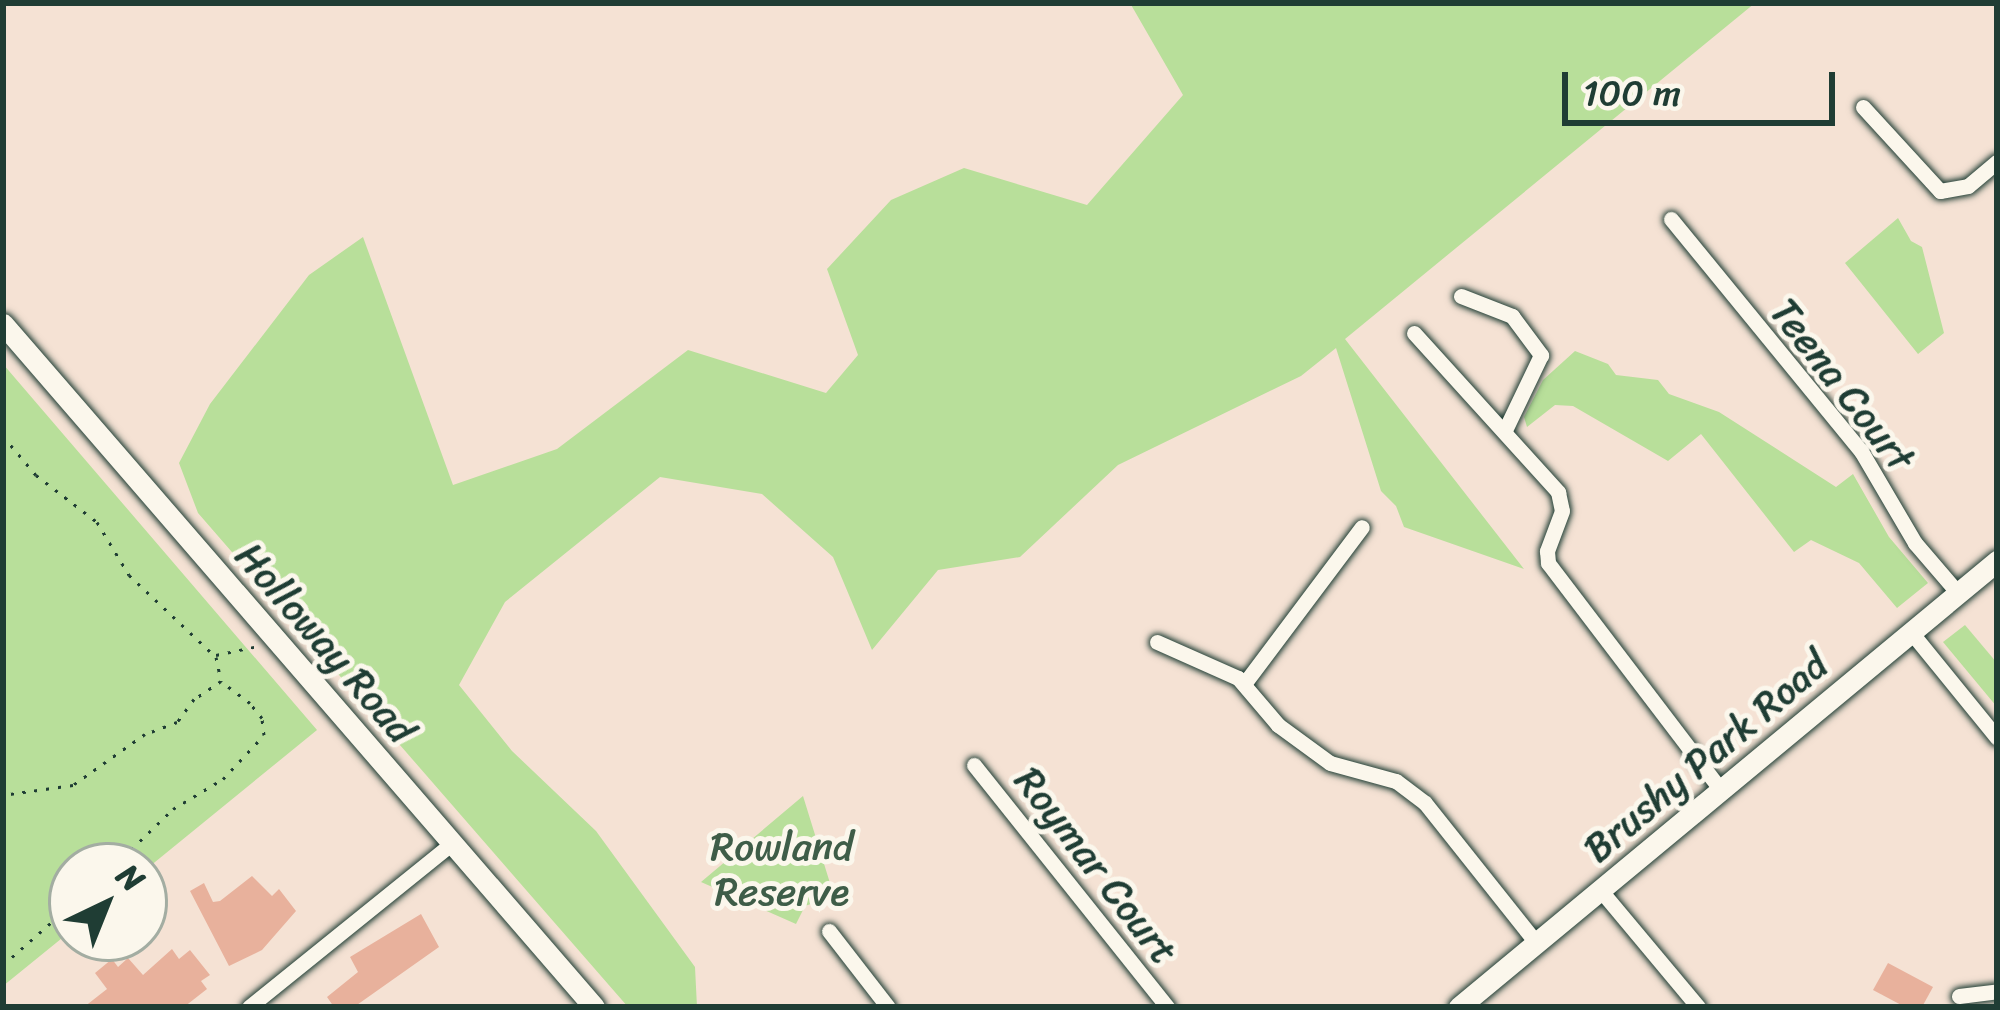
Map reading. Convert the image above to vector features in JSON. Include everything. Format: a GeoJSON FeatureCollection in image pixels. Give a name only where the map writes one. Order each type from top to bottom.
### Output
{"type":"FeatureCollection","features":[{"type":"Feature","properties":{"kind":"main road","name":"Holloway Road"},"geometry":{"type":"LineString","coordinates":[[3,324],[594,1007]]}},
{"type":"Feature","properties":{"kind":"main road","name":"Brushy Park Road"},"geometry":{"type":"LineString","coordinates":[[1459,1007],[1997,561]]}},
{"type":"Feature","properties":{"kind":"street"},"geometry":{"type":"LineString","coordinates":[[1863,107],[1940,191],[1968,186],[1997,162]]}},
{"type":"Feature","properties":{"kind":"street","name":"Teena Court"},"geometry":{"type":"LineString","coordinates":[[1670,219],[1861,451],[1916,543],[1958,593]]}},
{"type":"Feature","properties":{"kind":"street"},"geometry":{"type":"LineString","coordinates":[[1461,296],[1512,316],[1541,355],[1506,428]]}},
{"type":"Feature","properties":{"kind":"street"},"geometry":{"type":"LineString","coordinates":[[1414,333],[1506,428],[1562,501],[1546,551],[1555,575],[1720,790]]}},
{"type":"Feature","properties":{"kind":"street"},"geometry":{"type":"LineString","coordinates":[[1244,684],[1362,527]]}},
{"type":"Feature","properties":{"kind":"street"},"geometry":{"type":"LineString","coordinates":[[1911,632],[1997,738]]}},
{"type":"Feature","properties":{"kind":"street"},"geometry":{"type":"LineString","coordinates":[[1157,642],[1244,684],[1302,746],[1330,763],[1396,782],[1425,802],[1537,944]]}},
{"type":"Feature","properties":{"kind":"street","name":"Roymar Court"},"geometry":{"type":"LineString","coordinates":[[974,765],[1167,1007]]}},
{"type":"Feature","properties":{"kind":"street"},"geometry":{"type":"LineString","coordinates":[[249,1007],[451,844]]}},
{"type":"Feature","properties":{"kind":"street"},"geometry":{"type":"LineString","coordinates":[[1602,892],[1698,1007]]}},
{"type":"Feature","properties":{"kind":"street"},"geometry":{"type":"LineString","coordinates":[[829,931],[888,1007]]}},
{"type":"Feature","properties":{"kind":"street"},"geometry":{"type":"LineString","coordinates":[[1959,997],[1997,991]]}},
{"type":"Feature","properties":{"kind":"path"},"geometry":{"type":"LineString","coordinates":[[3,436],[36,475],[97,523],[129,575],[214,656],[220,681],[262,718],[264,735],[223,779],[173,809],[139,842]]}},
{"type":"Feature","properties":{"kind":"path"},"geometry":{"type":"LineString","coordinates":[[214,656],[277,642]]}},
{"type":"Feature","properties":{"kind":"path"},"geometry":{"type":"LineString","coordinates":[[3,794],[73,785],[145,734],[177,722],[194,699],[220,681]]}},
{"type":"Feature","properties":{"kind":"path"},"geometry":{"type":"LineString","coordinates":[[3,965],[48,925]]}},
{"type":"Feature","properties":{"kind":"green space"},"geometry":{"type":"Polygon","coordinates":[[[1130,3],[1755,3],[1345,339],[1524,569],[1404,527],[1396,506],[1381,491],[1336,348],[1301,376],[1118,465],[1020,557],[938,570],[872,650],[833,557],[762,494],[660,477],[505,602],[459,685],[512,751],[596,831],[695,967],[697,1007],[628,1007],[198,513],[179,463],[210,404],[309,275],[363,237],[453,485],[557,449],[688,350],[826,393],[858,355],[827,269],[891,200],[964,168],[1087,205],[1183,95],[1130,3]]]}},
{"type":"Feature","properties":{"kind":"green space"},"geometry":{"type":"Polygon","coordinates":[[[1898,218],[1911,241],[1922,247],[1944,333],[1918,354],[1845,263],[1898,218]]]}},
{"type":"Feature","properties":{"kind":"green space"},"geometry":{"type":"Polygon","coordinates":[[[1575,351],[1608,364],[1616,375],[1658,380],[1669,394],[1719,412],[1836,487],[1853,474],[1889,537],[1928,583],[1897,608],[1859,563],[1811,540],[1794,552],[1701,434],[1668,461],[1573,406],[1555,405],[1527,427],[1524,417],[1543,380],[1575,351]]]}},
{"type":"Feature","properties":{"kind":"green space"},"geometry":{"type":"Polygon","coordinates":[[[3,364],[317,730],[168,851],[168,842],[48,842],[48,949],[3,986],[3,364]]]}},
{"type":"Feature","properties":{"kind":"green space"},"geometry":{"type":"Polygon","coordinates":[[[1965,625],[1997,663],[1997,707],[1943,642],[1965,625]]]}},
{"type":"Feature","properties":{"kind":"green space","name":"Rowland Reserve"},"geometry":{"type":"Polygon","coordinates":[[[803,796],[834,896],[805,906],[796,924],[701,882],[803,796]]]}},
{"type":"Feature","properties":{"kind":"building"},"geometry":{"type":"Polygon","coordinates":[[[252,876],[272,896],[279,889],[296,911],[262,950],[229,966],[190,891],[204,883],[213,902],[220,901],[252,876]]]}},
{"type":"Feature","properties":{"kind":"building"},"geometry":{"type":"Polygon","coordinates":[[[421,914],[439,947],[354,1007],[334,1007],[327,997],[358,972],[350,957],[421,914]]]}},
{"type":"Feature","properties":{"kind":"building"},"geometry":{"type":"Polygon","coordinates":[[[172,949],[179,959],[190,950],[210,975],[201,981],[207,989],[184,1007],[84,1007],[107,989],[95,973],[108,962],[118,967],[132,962],[143,975],[158,962],[168,962],[172,949]]]}},
{"type":"Feature","properties":{"kind":"building"},"geometry":{"type":"Polygon","coordinates":[[[1888,963],[1933,987],[1922,1007],[1905,1007],[1873,990],[1888,963]]]}}]}
